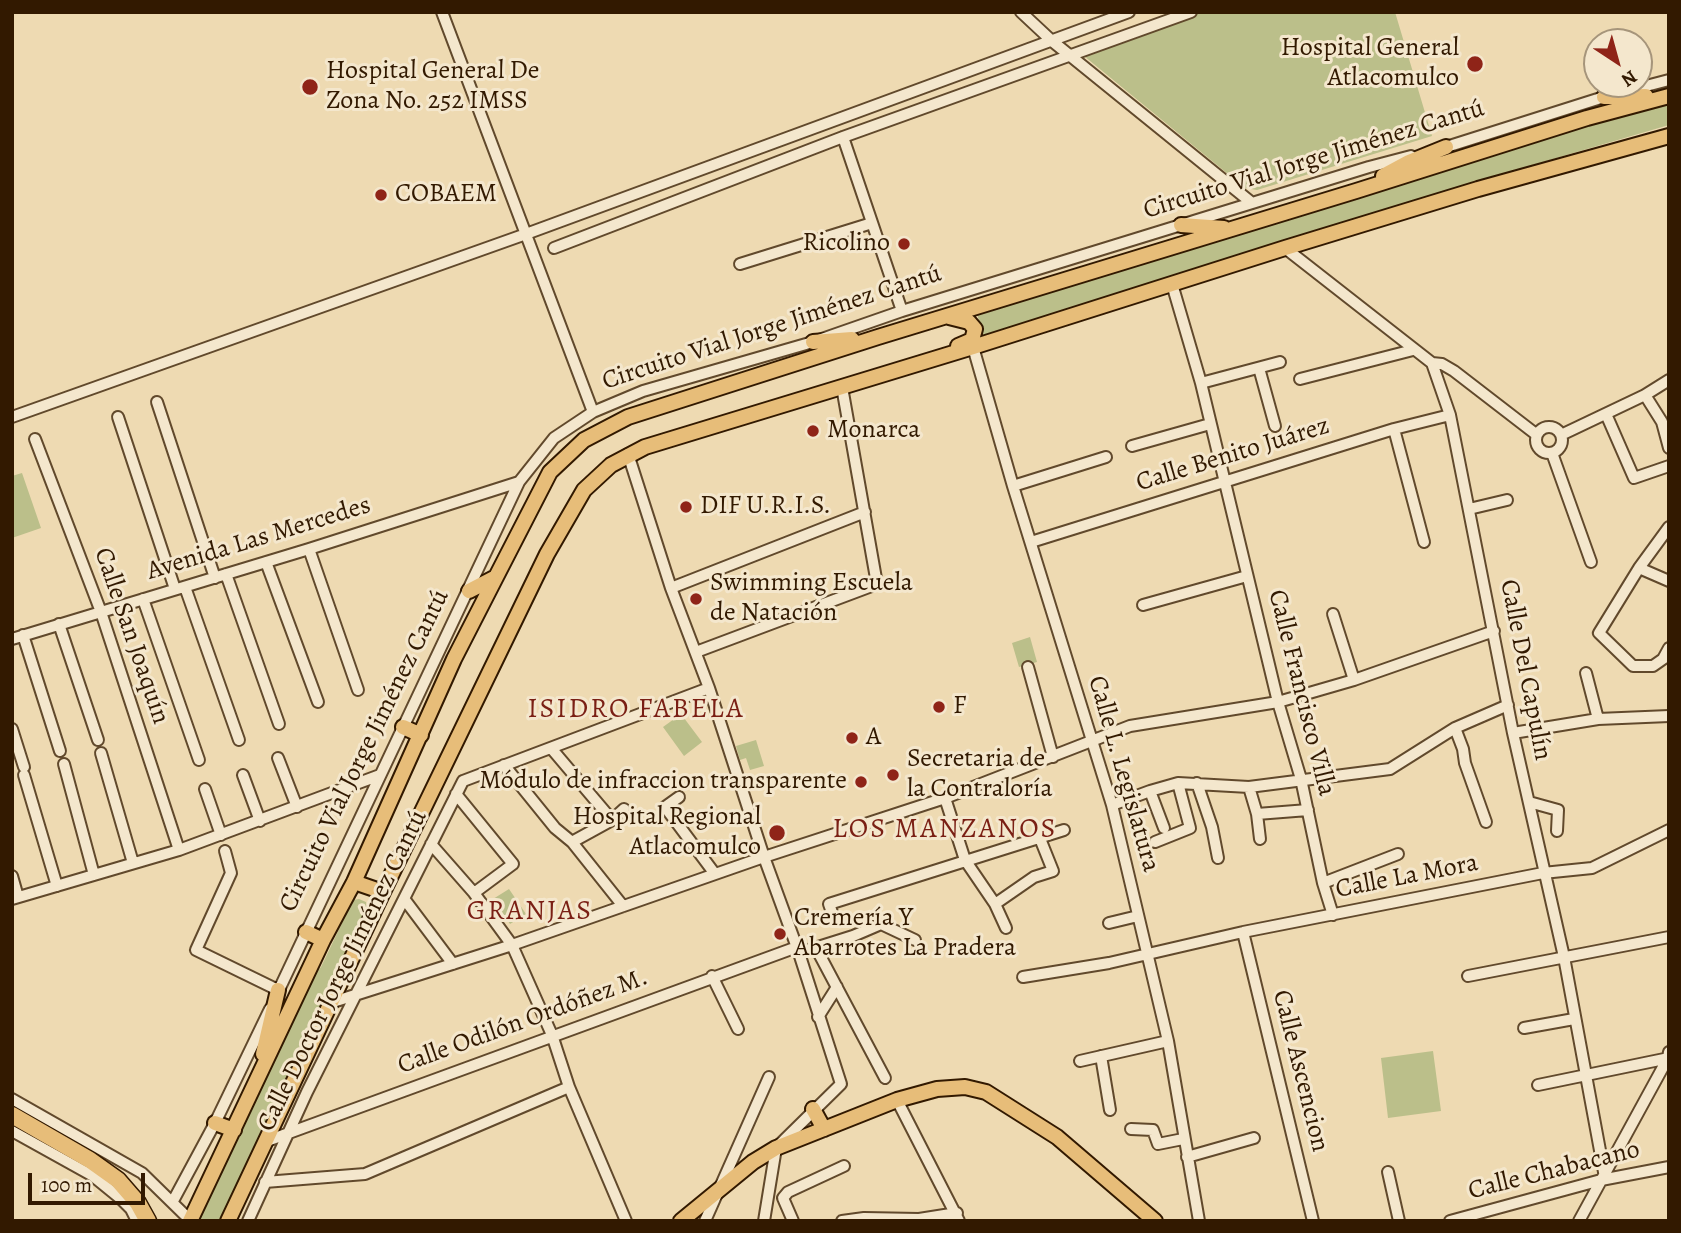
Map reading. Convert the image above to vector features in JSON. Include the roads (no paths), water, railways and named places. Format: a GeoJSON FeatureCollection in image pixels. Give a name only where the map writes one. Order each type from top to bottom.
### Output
{"type":"FeatureCollection","features":[{"type":"Feature","properties":{"kind":"highway"},"geometry":{"type":"LineString","coordinates":[[12,1115],[90,1160],[118,1180],[138,1203],[148,1221]]}},
{"type":"Feature","properties":{"kind":"main road","name":"Circuito Vial Jorge Jiménez Cantú"},"geometry":{"type":"LineString","coordinates":[[191,1221],[323,940],[354,882],[454,659],[550,472],[584,440],[628,417],[878,337],[1587,118],[1669,96]]}},
{"type":"Feature","properties":{"kind":"main road"},"geometry":{"type":"LineString","coordinates":[[230,1220],[383,892],[547,554],[574,505],[595,478],[628,454],[1478,189],[1669,136]]}},
{"type":"Feature","properties":{"kind":"main road"},"geometry":{"type":"LineString","coordinates":[[1356,191],[1409,162],[1446,147]]}},
{"type":"Feature","properties":{"kind":"main road"},"geometry":{"type":"LineString","coordinates":[[1181,225],[1233,228]]}},
{"type":"Feature","properties":{"kind":"main road"},"geometry":{"type":"LineString","coordinates":[[886,373],[904,362],[972,340],[975,334],[973,325],[949,317]]}},
{"type":"Feature","properties":{"kind":"main road"},"geometry":{"type":"LineString","coordinates":[[813,342],[878,337]]}},
{"type":"Feature","properties":{"kind":"main road"},"geometry":{"type":"LineString","coordinates":[[469,592],[496,577]]}},
{"type":"Feature","properties":{"kind":"main road"},"geometry":{"type":"LineString","coordinates":[[403,727],[421,735]]}},
{"type":"Feature","properties":{"kind":"main road"},"geometry":{"type":"LineString","coordinates":[[354,882],[383,892]]}},
{"type":"Feature","properties":{"kind":"main road"},"geometry":{"type":"LineString","coordinates":[[306,932],[323,940]]}},
{"type":"Feature","properties":{"kind":"main road"},"geometry":{"type":"LineString","coordinates":[[256,1083],[278,990]]}},
{"type":"Feature","properties":{"kind":"main road"},"geometry":{"type":"LineString","coordinates":[[681,1221],[753,1162],[776,1148],[897,1100],[937,1089],[965,1087],[986,1092],[1057,1137],[1155,1221]]}},
{"type":"Feature","properties":{"kind":"main road"},"geometry":{"type":"LineString","coordinates":[[813,1109],[824,1129]]}},
{"type":"Feature","properties":{"kind":"main road"},"geometry":{"type":"LineString","coordinates":[[215,1123],[233,1130]]}},
{"type":"Feature","properties":{"kind":"street"},"geometry":{"type":"LineString","coordinates":[[442,12],[593,412]]}},
{"type":"Feature","properties":{"kind":"street"},"geometry":{"type":"LineString","coordinates":[[1021,12],[1052,41],[1252,203]]}},
{"type":"Feature","properties":{"kind":"street"},"geometry":{"type":"LineString","coordinates":[[12,417],[526,234],[1129,12]]}},
{"type":"Feature","properties":{"kind":"street"},"geometry":{"type":"LineString","coordinates":[[554,248],[843,137],[1072,57],[1191,12]]}},
{"type":"Feature","properties":{"kind":"street","name":"Circuito Vial Jorge Jiménez Cantú"},"geometry":{"type":"LineString","coordinates":[[173,1201],[215,1123],[519,482],[554,438],[593,412],[643,391],[813,342],[902,311],[1601,98]]}},
{"type":"Feature","properties":{"kind":"street"},"geometry":{"type":"LineString","coordinates":[[843,137],[902,311]]}},
{"type":"Feature","properties":{"kind":"street"},"geometry":{"type":"LineString","coordinates":[[740,264],[873,223]]}},
{"type":"Feature","properties":{"kind":"street"},"geometry":{"type":"LineString","coordinates":[[1285,248],[1413,350],[1432,363],[1442,364],[1454,371],[1537,435],[1538,447],[1544,452],[1552,453],[1560,446],[1561,435]]}},
{"type":"Feature","properties":{"kind":"street","name":"Calle Francisco Villa"},"geometry":{"type":"LineString","coordinates":[[1172,284],[1201,383],[1333,915]]}},
{"type":"Feature","properties":{"kind":"street","name":"Calle L. Legislatura"},"geometry":{"type":"LineString","coordinates":[[973,347],[1112,805],[1168,1041],[1199,1221]]}},
{"type":"Feature","properties":{"kind":"street"},"geometry":{"type":"LineString","coordinates":[[1300,379],[1413,350]]}},
{"type":"Feature","properties":{"kind":"street"},"geometry":{"type":"LineString","coordinates":[[1201,383],[1280,362]]}},
{"type":"Feature","properties":{"kind":"street","name":"Calle Del Capulín"},"geometry":{"type":"LineString","coordinates":[[1432,363],[1450,415],[1513,733],[1564,957],[1602,1176]]}},
{"type":"Feature","properties":{"kind":"street"},"geometry":{"type":"LineString","coordinates":[[1259,368],[1276,426]]}},
{"type":"Feature","properties":{"kind":"street"},"geometry":{"type":"LineString","coordinates":[[1561,435],[1646,395],[1669,380]]}},
{"type":"Feature","properties":{"kind":"street"},"geometry":{"type":"LineString","coordinates":[[695,652],[877,584],[842,387]]}},
{"type":"Feature","properties":{"kind":"street"},"geometry":{"type":"LineString","coordinates":[[1646,395],[1662,422],[1669,447]]}},
{"type":"Feature","properties":{"kind":"street"},"geometry":{"type":"LineString","coordinates":[[157,402],[220,576],[279,724]]}},
{"type":"Feature","properties":{"kind":"street"},"geometry":{"type":"LineString","coordinates":[[1606,414],[1634,478],[1669,466]]}},
{"type":"Feature","properties":{"kind":"street","name":"Calle Benito Juárez"},"geometry":{"type":"LineString","coordinates":[[1031,542],[1394,429],[1450,415]]}},
{"type":"Feature","properties":{"kind":"street"},"geometry":{"type":"LineString","coordinates":[[118,417],[239,740]]}},
{"type":"Feature","properties":{"kind":"street"},"geometry":{"type":"LineString","coordinates":[[1132,446],[1210,424]]}},
{"type":"Feature","properties":{"kind":"street"},"geometry":{"type":"LineString","coordinates":[[1537,435],[1547,428],[1555,429],[1561,435]]}},
{"type":"Feature","properties":{"kind":"street"},"geometry":{"type":"LineString","coordinates":[[1394,429],[1424,542]]}},
{"type":"Feature","properties":{"kind":"street","name":"Calle San Joaquín"},"geometry":{"type":"LineString","coordinates":[[35,439],[100,612],[179,850]]}},
{"type":"Feature","properties":{"kind":"street"},"geometry":{"type":"LineString","coordinates":[[1552,453],[1591,562]]}},
{"type":"Feature","properties":{"kind":"street"},"geometry":{"type":"LineString","coordinates":[[628,454],[671,588],[709,688],[841,1084],[776,1148],[764,1221]]}},
{"type":"Feature","properties":{"kind":"street"},"geometry":{"type":"LineString","coordinates":[[1013,486],[1106,457]]}},
{"type":"Feature","properties":{"kind":"street","name":"Avenida Las Mercedes"},"geometry":{"type":"LineString","coordinates":[[18,637],[519,482]]}},
{"type":"Feature","properties":{"kind":"street"},"geometry":{"type":"LineString","coordinates":[[1468,509],[1507,500]]}},
{"type":"Feature","properties":{"kind":"street"},"geometry":{"type":"LineString","coordinates":[[671,588],[865,512]]}},
{"type":"Feature","properties":{"kind":"street"},"geometry":{"type":"LineString","coordinates":[[1669,527],[1639,568],[1599,633],[1633,666],[1653,666],[1663,659],[1669,648]]}},
{"type":"Feature","properties":{"kind":"street"},"geometry":{"type":"LineString","coordinates":[[309,549],[358,690]]}},
{"type":"Feature","properties":{"kind":"street"},"geometry":{"type":"LineString","coordinates":[[266,562],[318,702]]}},
{"type":"Feature","properties":{"kind":"street"},"geometry":{"type":"LineString","coordinates":[[1639,568],[1669,581]]}},
{"type":"Feature","properties":{"kind":"street"},"geometry":{"type":"LineString","coordinates":[[1143,605],[1247,576]]}},
{"type":"Feature","properties":{"kind":"street"},"geometry":{"type":"LineString","coordinates":[[144,599],[199,760]]}},
{"type":"Feature","properties":{"kind":"street"},"geometry":{"type":"LineString","coordinates":[[1333,614],[1354,680]]}},
{"type":"Feature","properties":{"kind":"street"},"geometry":{"type":"LineString","coordinates":[[59,624],[98,740]]}},
{"type":"Feature","properties":{"kind":"street"},"geometry":{"type":"LineString","coordinates":[[333,1002],[512,945],[764,857],[945,798],[1130,726],[1278,702],[1354,680],[1494,631]]}},
{"type":"Feature","properties":{"kind":"street"},"geometry":{"type":"LineString","coordinates":[[18,637],[60,751]]}},
{"type":"Feature","properties":{"kind":"street"},"geometry":{"type":"LineString","coordinates":[[1028,667],[1053,757]]}},
{"type":"Feature","properties":{"kind":"street"},"geometry":{"type":"LineString","coordinates":[[1586,673],[1598,719]]}},
{"type":"Feature","properties":{"kind":"street"},"geometry":{"type":"LineString","coordinates":[[446,765],[463,781],[709,688]]}},
{"type":"Feature","properties":{"kind":"street"},"geometry":{"type":"LineString","coordinates":[[1112,805],[1150,790],[1178,783],[1249,787],[1391,769],[1455,728],[1508,705]]}},
{"type":"Feature","properties":{"kind":"street"},"geometry":{"type":"LineString","coordinates":[[1513,733],[1598,719],[1669,716]]}},
{"type":"Feature","properties":{"kind":"street"},"geometry":{"type":"LineString","coordinates":[[1455,728],[1486,822]]}},
{"type":"Feature","properties":{"kind":"street"},"geometry":{"type":"LineString","coordinates":[[12,729],[57,886]]}},
{"type":"Feature","properties":{"kind":"street"},"geometry":{"type":"LineString","coordinates":[[551,748],[612,820]]}},
{"type":"Feature","properties":{"kind":"street"},"geometry":{"type":"LineString","coordinates":[[101,753],[134,863]]}},
{"type":"Feature","properties":{"kind":"street"},"geometry":{"type":"LineString","coordinates":[[278,758],[297,807]]}},
{"type":"Feature","properties":{"kind":"street"},"geometry":{"type":"LineString","coordinates":[[64,764],[94,875]]}},
{"type":"Feature","properties":{"kind":"street"},"geometry":{"type":"LineString","coordinates":[[504,765],[555,828],[572,842],[623,906]]}},
{"type":"Feature","properties":{"kind":"street"},"geometry":{"type":"LineString","coordinates":[[243,775],[260,821]]}},
{"type":"Feature","properties":{"kind":"street"},"geometry":{"type":"LineString","coordinates":[[12,876],[15,898],[179,850],[380,775]]}},
{"type":"Feature","properties":{"kind":"street","name":"Calle Doctor Jorge Jiménez Cantú"},"geometry":{"type":"LineString","coordinates":[[248,1221],[287,1135],[463,781]]}},
{"type":"Feature","properties":{"kind":"street"},"geometry":{"type":"LineString","coordinates":[[1155,842],[1190,828],[1178,783]]}},
{"type":"Feature","properties":{"kind":"street"},"geometry":{"type":"LineString","coordinates":[[1197,783],[1212,827],[1218,858]]}},
{"type":"Feature","properties":{"kind":"street"},"geometry":{"type":"LineString","coordinates":[[1249,787],[1257,814],[1259,839]]}},
{"type":"Feature","properties":{"kind":"street"},"geometry":{"type":"LineString","coordinates":[[205,789],[221,835]]}},
{"type":"Feature","properties":{"kind":"street"},"geometry":{"type":"LineString","coordinates":[[1150,790],[1164,828]]}},
{"type":"Feature","properties":{"kind":"street"},"geometry":{"type":"LineString","coordinates":[[456,794],[513,864],[474,893]]}},
{"type":"Feature","properties":{"kind":"street"},"geometry":{"type":"LineString","coordinates":[[679,797],[665,807],[715,874]]}},
{"type":"Feature","properties":{"kind":"street"},"geometry":{"type":"LineString","coordinates":[[945,798],[965,860],[995,904],[1006,928]]}},
{"type":"Feature","properties":{"kind":"street"},"geometry":{"type":"LineString","coordinates":[[1529,802],[1558,810],[1556,831]]}},
{"type":"Feature","properties":{"kind":"street"},"geometry":{"type":"LineString","coordinates":[[572,842],[612,820],[624,809]]}},
{"type":"Feature","properties":{"kind":"street"},"geometry":{"type":"LineString","coordinates":[[1257,814],[1308,810]]}},
{"type":"Feature","properties":{"kind":"street"},"geometry":{"type":"LineString","coordinates":[[835,921],[829,904],[1064,830]]}},
{"type":"Feature","properties":{"kind":"street","name":"Calle La Mora"},"geometry":{"type":"LineString","coordinates":[[1023,977],[1109,963],[1242,932],[1543,873],[1592,868],[1669,830]]}},
{"type":"Feature","properties":{"kind":"street"},"geometry":{"type":"LineString","coordinates":[[995,904],[1034,877],[1053,871],[1039,836]]}},
{"type":"Feature","properties":{"kind":"street"},"geometry":{"type":"LineString","coordinates":[[431,844],[474,893],[512,945],[552,1035],[569,1087],[625,1221]]}},
{"type":"Feature","properties":{"kind":"street"},"geometry":{"type":"LineString","coordinates":[[225,851],[230,873],[196,950],[278,990]]}},
{"type":"Feature","properties":{"kind":"street"},"geometry":{"type":"LineString","coordinates":[[1323,883],[1398,854]]}},
{"type":"Feature","properties":{"kind":"street"},"geometry":{"type":"LineString","coordinates":[[405,900],[453,964]]}},
{"type":"Feature","properties":{"kind":"street"},"geometry":{"type":"LineString","coordinates":[[1109,923],[1139,916]]}},
{"type":"Feature","properties":{"kind":"street","name":"Calle Odilón Ordóñez M."},"geometry":{"type":"LineString","coordinates":[[267,1141],[712,976],[798,950],[816,948],[881,924],[915,940]]}},
{"type":"Feature","properties":{"kind":"street","name":"Calle Ascencion"},"geometry":{"type":"LineString","coordinates":[[1242,932],[1313,1221]]}},
{"type":"Feature","properties":{"kind":"street"},"geometry":{"type":"LineString","coordinates":[[1468,976],[1669,937]]}},
{"type":"Feature","properties":{"kind":"street"},"geometry":{"type":"LineString","coordinates":[[816,948],[885,1078]]}},
{"type":"Feature","properties":{"kind":"street"},"geometry":{"type":"LineString","coordinates":[[712,976],[738,1029]]}},
{"type":"Feature","properties":{"kind":"street"},"geometry":{"type":"LineString","coordinates":[[818,1017],[837,987]]}},
{"type":"Feature","properties":{"kind":"street"},"geometry":{"type":"LineString","coordinates":[[1524,1028],[1574,1019]]}},
{"type":"Feature","properties":{"kind":"street"},"geometry":{"type":"LineString","coordinates":[[1080,1061],[1168,1041]]}},
{"type":"Feature","properties":{"kind":"street"},"geometry":{"type":"LineString","coordinates":[[1579,1221],[1669,1052]]}},
{"type":"Feature","properties":{"kind":"street"},"geometry":{"type":"LineString","coordinates":[[1101,1056],[1110,1110]]}},
{"type":"Feature","properties":{"kind":"street"},"geometry":{"type":"LineString","coordinates":[[1538,1086],[1668,1058]]}},
{"type":"Feature","properties":{"kind":"street"},"geometry":{"type":"LineString","coordinates":[[705,1221],[769,1077]]}},
{"type":"Feature","properties":{"kind":"street"},"geometry":{"type":"LineString","coordinates":[[265,1182],[365,1174],[569,1087]]}},
{"type":"Feature","properties":{"kind":"street"},"geometry":{"type":"LineString","coordinates":[[12,1099],[142,1173],[191,1221]]}},
{"type":"Feature","properties":{"kind":"street"},"geometry":{"type":"LineString","coordinates":[[842,1221],[864,1218],[919,1220],[958,1217],[897,1100]]}},
{"type":"Feature","properties":{"kind":"street"},"geometry":{"type":"LineString","coordinates":[[1131,1129],[1153,1130],[1158,1144],[1183,1139]]}},
{"type":"Feature","properties":{"kind":"street"},"geometry":{"type":"LineString","coordinates":[[12,1130],[93,1176],[131,1209],[137,1221]]}},
{"type":"Feature","properties":{"kind":"street"},"geometry":{"type":"LineString","coordinates":[[1187,1157],[1254,1139]]}},
{"type":"Feature","properties":{"kind":"street"},"geometry":{"type":"LineString","coordinates":[[793,1221],[783,1198],[788,1192],[844,1166]]}},
{"type":"Feature","properties":{"kind":"street","name":"Calle Chabacano"},"geometry":{"type":"LineString","coordinates":[[1450,1221],[1602,1176],[1669,1167]]}},
{"type":"Feature","properties":{"kind":"street"},"geometry":{"type":"LineString","coordinates":[[1388,1172],[1399,1221]]}},
{"type":"Feature","properties":{"kind":"place","name":"Hospital General Atlacomulco"},"geometry":{"type":"Point","coordinates":[1475,64]}},
{"type":"Feature","properties":{"kind":"place","name":"Hospital General De Zona No. 252 IMSS"},"geometry":{"type":"Point","coordinates":[310,87]}},
{"type":"Feature","properties":{"kind":"place","name":"COBAEM"},"geometry":{"type":"Point","coordinates":[381,195]}},
{"type":"Feature","properties":{"kind":"place","name":"Ricolino"},"geometry":{"type":"Point","coordinates":[904,244]}},
{"type":"Feature","properties":{"kind":"place","name":"Monarca"},"geometry":{"type":"Point","coordinates":[813,431]}},
{"type":"Feature","properties":{"kind":"place","name":"DIF U.R.I.S."},"geometry":{"type":"Point","coordinates":[686,507]}},
{"type":"Feature","properties":{"kind":"place","name":"Swimming Escuela de Natación"},"geometry":{"type":"Point","coordinates":[696,599]}},
{"type":"Feature","properties":{"kind":"place","name":"F"},"geometry":{"type":"Point","coordinates":[939,707]}},
{"type":"Feature","properties":{"kind":"place","name":"A"},"geometry":{"type":"Point","coordinates":[852,738]}},
{"type":"Feature","properties":{"kind":"place","name":"Secretaria de la Contraloría"},"geometry":{"type":"Point","coordinates":[893,775]}},
{"type":"Feature","properties":{"kind":"place","name":"Módulo de infraccion transparente"},"geometry":{"type":"Point","coordinates":[861,782]}},
{"type":"Feature","properties":{"kind":"place","name":"Hospital Regional Atlacomulco"},"geometry":{"type":"Point","coordinates":[777,833]}},
{"type":"Feature","properties":{"kind":"place","name":"Cremería Y Abarrotes La Pradera"},"geometry":{"type":"Point","coordinates":[780,934]}},
{"type":"Feature","properties":{"kind":"district","name":"ISIDRO FABELA"},"geometry":{"type":"Point","coordinates":[636,710]}},
{"type":"Feature","properties":{"kind":"district","name":"LOS MANZANOS"},"geometry":{"type":"Point","coordinates":[945,830]}},
{"type":"Feature","properties":{"kind":"district","name":"GRANJAS"},"geometry":{"type":"Point","coordinates":[530,912]}}]}
